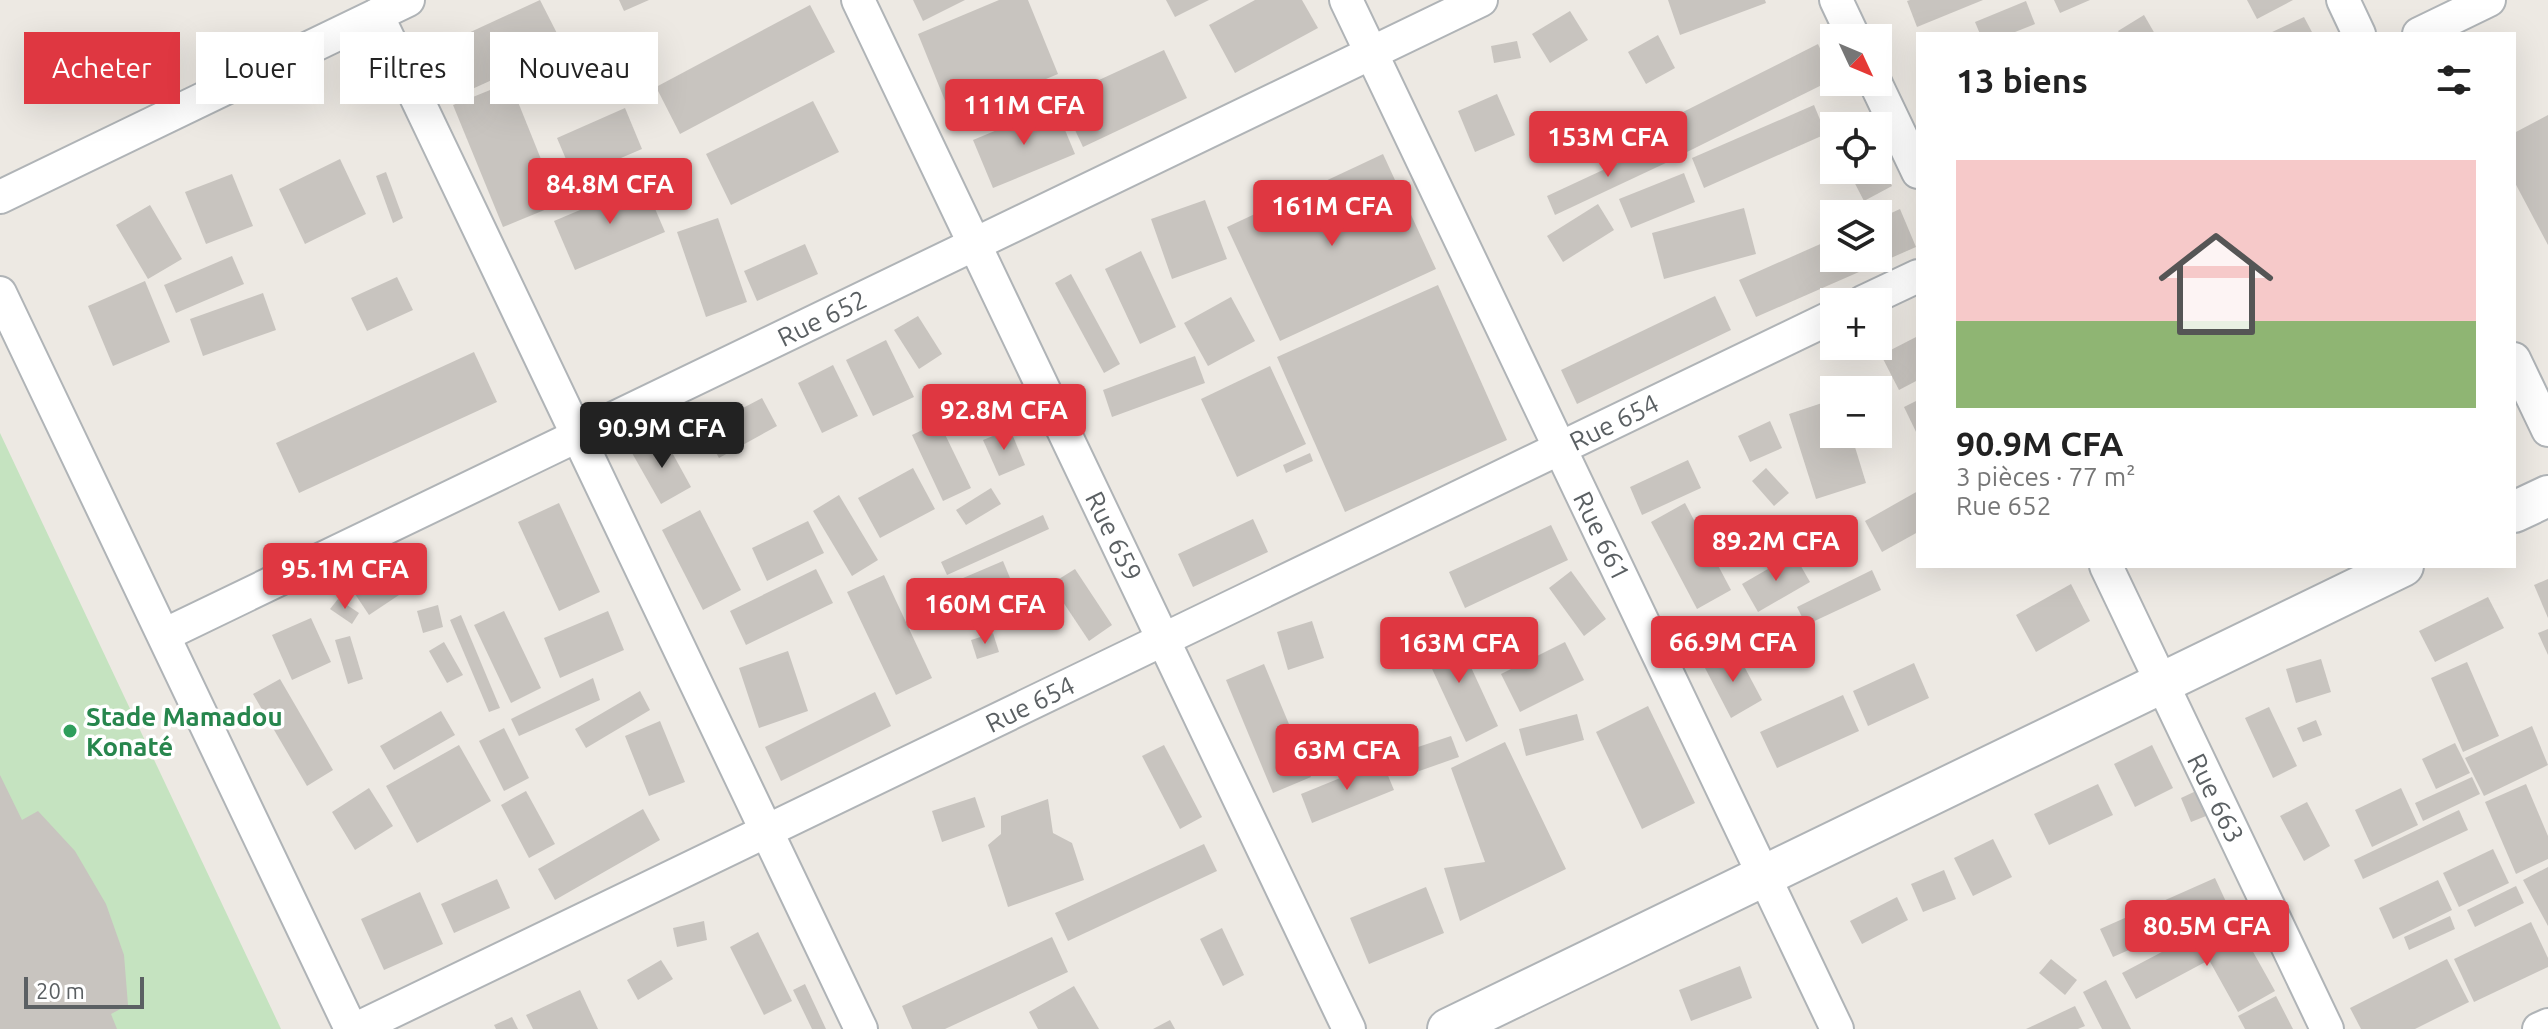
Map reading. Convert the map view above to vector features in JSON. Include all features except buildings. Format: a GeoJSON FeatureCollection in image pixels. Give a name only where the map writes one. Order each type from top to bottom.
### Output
{"type":"FeatureCollection","features":[{"type":"Feature","properties":{"kind":"street"},"geometry":{"type":"LineString","coordinates":[[0,197],[408,0]]}},
{"type":"Feature","properties":{"kind":"street","name":"Rue 659"},"geometry":{"type":"LineString","coordinates":[[858,0],[1349,1029]]}},
{"type":"Feature","properties":{"kind":"street","name":"Rue 661"},"geometry":{"type":"LineString","coordinates":[[1346,0],[1837,1029]]}},
{"type":"Feature","properties":{"kind":"street","name":"Rue 652"},"geometry":{"type":"LineString","coordinates":[[164,635],[1481,0]]}},
{"type":"Feature","properties":{"kind":"street"},"geometry":{"type":"LineString","coordinates":[[1836,0],[1847,24]]}},
{"type":"Feature","properties":{"kind":"street"},"geometry":{"type":"LineString","coordinates":[[2343,0],[2358,32]]}},
{"type":"Feature","properties":{"kind":"street"},"geometry":{"type":"LineString","coordinates":[[2423,32],[2489,0]]}},
{"type":"Feature","properties":{"kind":"street"},"geometry":{"type":"LineString","coordinates":[[377,15],[861,1029]]}},
{"type":"Feature","properties":{"kind":"street"},"geometry":{"type":"LineString","coordinates":[[1882,96],[1916,168]]}},
{"type":"Feature","properties":{"kind":"street"},"geometry":{"type":"LineString","coordinates":[[1892,288],[1916,277]]}},
{"type":"Feature","properties":{"kind":"street"},"geometry":{"type":"LineString","coordinates":[[0,293],[354,1029]]}},
{"type":"Feature","properties":{"kind":"street","name":"Rue 654"},"geometry":{"type":"LineString","coordinates":[[354,1029],[1820,323]]}},
{"type":"Feature","properties":{"kind":"street"},"geometry":{"type":"LineString","coordinates":[[2516,363],[2548,430]]}},
{"type":"Feature","properties":{"kind":"street"},"geometry":{"type":"LineString","coordinates":[[2516,511],[2548,496]]}},
{"type":"Feature","properties":{"kind":"street","name":"Rue 663"},"geometry":{"type":"LineString","coordinates":[[2107,568],[2327,1029]]}},
{"type":"Feature","properties":{"kind":"street"},"geometry":{"type":"LineString","coordinates":[[1448,1029],[2399,568]]}},
{"type":"Feature","properties":{"kind":"street"},"geometry":{"type":"LineString","coordinates":[[2539,1029],[2548,1025]]}},
{"type":"Feature","properties":{"kind":"green space","name":"Stade Mamadou Konaté"},"geometry":{"type":"Polygon","coordinates":[[[0,433],[281,1029],[0,1029],[0,433]]]}},
{"type":"Feature","properties":{"kind":"place","name":"Stade Mamadou Konaté"},"geometry":{"type":"Point","coordinates":[70,731]}}]}
